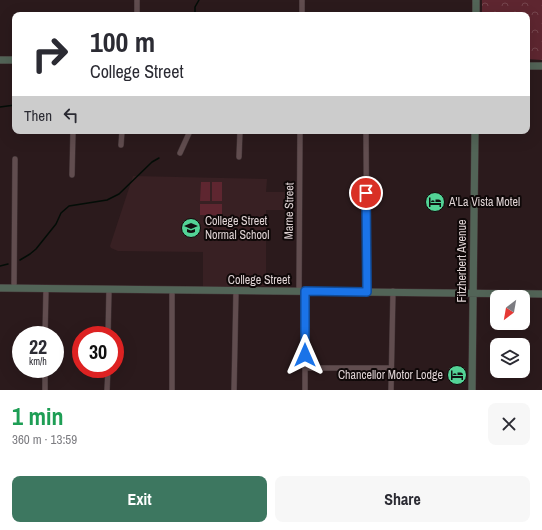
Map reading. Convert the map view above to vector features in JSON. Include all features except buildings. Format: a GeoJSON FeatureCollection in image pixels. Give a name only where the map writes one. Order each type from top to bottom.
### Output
{"type":"FeatureCollection","features":[{"type":"Feature","properties":{"kind":"street"},"geometry":{"type":"LineString","coordinates":[[137,12],[138,0]]}},
{"type":"Feature","properties":{"kind":"street"},"geometry":{"type":"LineString","coordinates":[[302,0],[302,12]]}},
{"type":"Feature","properties":{"kind":"street"},"geometry":{"type":"LineString","coordinates":[[476,0],[476,12]]}},
{"type":"Feature","properties":{"kind":"street"},"geometry":{"type":"LineString","coordinates":[[0,60],[12,60]]}},
{"type":"Feature","properties":{"kind":"street"},"geometry":{"type":"LineString","coordinates":[[530,66],[542,66]]}},
{"type":"Feature","properties":{"kind":"street"},"geometry":{"type":"LineString","coordinates":[[72,174],[73,134]]}},
{"type":"Feature","properties":{"kind":"street"},"geometry":{"type":"LineString","coordinates":[[121,145],[122,134]]}},
{"type":"Feature","properties":{"kind":"street"},"geometry":{"type":"LineString","coordinates":[[180,153],[189,134]]}},
{"type":"Feature","properties":{"kind":"street"},"geometry":{"type":"LineString","coordinates":[[239,158],[240,134]]}},
{"type":"Feature","properties":{"kind":"street","name":"Marne Street"},"geometry":{"type":"LineString","coordinates":[[300,134],[305,390]]}},
{"type":"Feature","properties":{"kind":"street"},"geometry":{"type":"LineString","coordinates":[[366,134],[367,292]]}},
{"type":"Feature","properties":{"kind":"street","name":"Fitzherbert Avenue"},"geometry":{"type":"LineString","coordinates":[[472,390],[475,134]]}},
{"type":"Feature","properties":{"kind":"street"},"geometry":{"type":"LineString","coordinates":[[14,288],[15,159]]}},
{"type":"Feature","properties":{"kind":"street","name":"College Street"},"geometry":{"type":"LineString","coordinates":[[0,288],[542,294]]}},
{"type":"Feature","properties":{"kind":"street"},"geometry":{"type":"LineString","coordinates":[[45,326],[46,289]]}},
{"type":"Feature","properties":{"kind":"street"},"geometry":{"type":"LineString","coordinates":[[108,326],[109,290]]}},
{"type":"Feature","properties":{"kind":"street"},"geometry":{"type":"LineString","coordinates":[[172,290],[172,390]]}},
{"type":"Feature","properties":{"kind":"street"},"geometry":{"type":"LineString","coordinates":[[234,390],[236,291]]}},
{"type":"Feature","properties":{"kind":"street"},"geometry":{"type":"LineString","coordinates":[[391,390],[393,292]]}},
{"type":"Feature","properties":{"kind":"street"},"geometry":{"type":"LineString","coordinates":[[305,368],[391,368]]}},
{"type":"Feature","properties":{"kind":"street"},"geometry":{"type":"LineString","coordinates":[[45,378],[45,390]]}},
{"type":"Feature","properties":{"kind":"street"},"geometry":{"type":"LineString","coordinates":[[107,390],[108,378]]}},
{"type":"Feature","properties":{"kind":"shaded area","name":"College Street Normal School"},"geometry":{"type":"Polygon","coordinates":[[[133,176],[267,179],[266,192],[294,192],[294,210],[266,210],[266,286],[203,287],[203,252],[118,251],[111,248],[110,246],[133,176]]]}},
{"type":"Feature","properties":{"kind":"green space"},"geometry":{"type":"Polygon","coordinates":[[[482,0],[542,0],[542,60],[530,59],[530,12],[482,12],[482,0]]]}},
{"type":"Feature","properties":{"kind":"green space"},"geometry":{"type":"Polygon","coordinates":[[[201,182],[210,182],[210,201],[200,201],[201,182]]]}},
{"type":"Feature","properties":{"kind":"green space"},"geometry":{"type":"Polygon","coordinates":[[[212,182],[222,182],[222,201],[212,201],[212,182]]]}},
{"type":"Feature","properties":{"kind":"green space"},"geometry":{"type":"Polygon","coordinates":[[[200,204],[222,204],[222,215],[200,215],[200,204]]]}},
{"type":"Feature","properties":{"kind":"waterway"},"geometry":{"type":"LineString","coordinates":[[195,12],[195,7],[199,0]]}},
{"type":"Feature","properties":{"kind":"waterway"},"geometry":{"type":"LineString","coordinates":[[0,107],[12,105]]}},
{"type":"Feature","properties":{"kind":"waterway"},"geometry":{"type":"LineString","coordinates":[[20,260],[36,249],[56,224],[61,213],[69,206],[107,200],[119,194],[152,162],[159,158]]}},
{"type":"Feature","properties":{"kind":"waterway"},"geometry":{"type":"LineString","coordinates":[[0,266],[8,264]]}},
{"type":"Feature","properties":{"kind":"place","name":"A'La Vista Motel"},"geometry":{"type":"Point","coordinates":[435,202]}},
{"type":"Feature","properties":{"kind":"place","name":"College Street Normal School"},"geometry":{"type":"Point","coordinates":[191,228]}},
{"type":"Feature","properties":{"kind":"place","name":"Chancellor Motor Lodge"},"geometry":{"type":"Point","coordinates":[457,375]}},
{"type":"Feature","properties":{"kind":"route"},"geometry":{"type":"LineString","coordinates":[[305,355],[305,291],[367,292],[366,193]]}}]}
